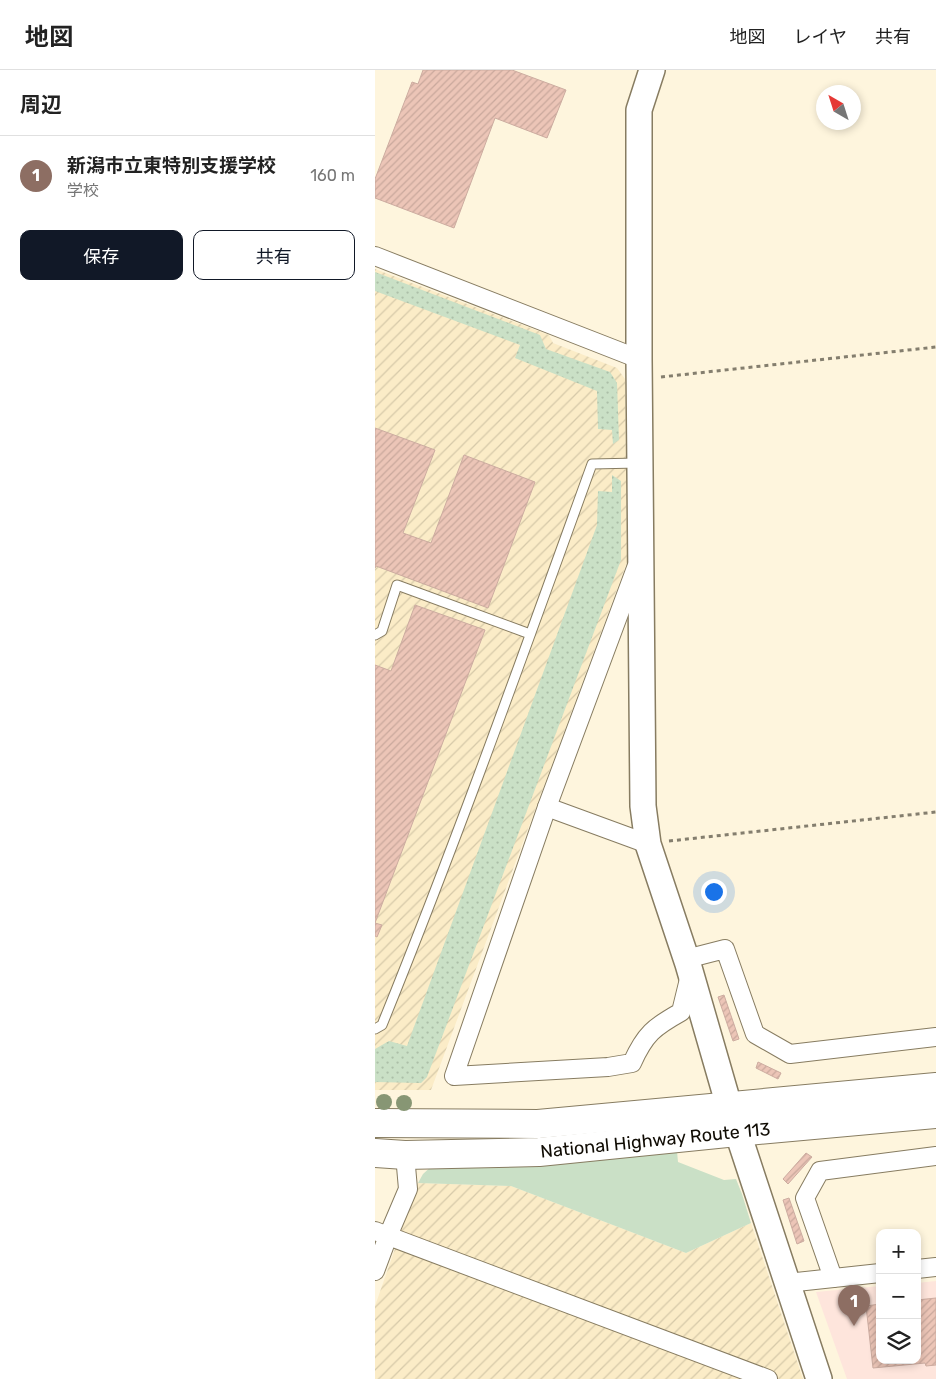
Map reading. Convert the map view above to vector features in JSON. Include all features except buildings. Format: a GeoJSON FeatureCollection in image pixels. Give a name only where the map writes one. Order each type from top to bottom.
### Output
{"type":"FeatureCollection","features":[{"type":"Feature","properties":{"kind":"highway","name":"National Highway Route 113"},"geometry":{"type":"LineString","coordinates":[[375,1123],[538,1124],[936,1087]]}},
{"type":"Feature","properties":{"kind":"highway","name":"National Highway Route 113"},"geometry":{"type":"LineString","coordinates":[[375,1153],[539,1152],[936,1114]]}},
{"type":"Feature","properties":{"kind":"street"},"geometry":{"type":"LineString","coordinates":[[652,70],[639,110],[643,806],[648,844],[689,966],[737,1132],[819,1379]]}},
{"type":"Feature","properties":{"kind":"street"},"geometry":{"type":"LineString","coordinates":[[375,256],[639,369]]}},
{"type":"Feature","properties":{"kind":"street"},"geometry":{"type":"LineString","coordinates":[[642,553],[547,807],[454,1076],[608,1067],[632,1063],[649,1033],[663,1022],[681,1012],[689,966]]}},
{"type":"Feature","properties":{"kind":"street"},"geometry":{"type":"LineString","coordinates":[[547,807],[648,844]]}},
{"type":"Feature","properties":{"kind":"street"},"geometry":{"type":"LineString","coordinates":[[689,966],[725,949],[755,1034],[790,1054],[936,1037]]}},
{"type":"Feature","properties":{"kind":"street"},"geometry":{"type":"LineString","coordinates":[[375,1271],[381,1234],[408,1189],[405,1154]]}},
{"type":"Feature","properties":{"kind":"street"},"geometry":{"type":"LineString","coordinates":[[833,1278],[805,1198],[820,1171],[936,1156]]}},
{"type":"Feature","properties":{"kind":"street"},"geometry":{"type":"LineString","coordinates":[[381,1234],[768,1379]]}},
{"type":"Feature","properties":{"kind":"street"},"geometry":{"type":"LineString","coordinates":[[921,1269],[936,1268]]}},
{"type":"Feature","properties":{"kind":"street"},"geometry":{"type":"LineString","coordinates":[[787,1283],[876,1273]]}},
{"type":"Feature","properties":{"kind":"lane"},"geometry":{"type":"LineString","coordinates":[[375,1029],[382,1026],[423,925],[591,464],[641,462]]}},
{"type":"Feature","properties":{"kind":"lane"},"geometry":{"type":"LineString","coordinates":[[375,635],[382,631],[397,585],[530,634]]}},
{"type":"Feature","properties":{"kind":"path"},"geometry":{"type":"LineString","coordinates":[[639,369],[936,347]]}},
{"type":"Feature","properties":{"kind":"path"},"geometry":{"type":"LineString","coordinates":[[648,844],[936,812]]}},
{"type":"Feature","properties":{"kind":"shaded area"},"geometry":{"type":"Polygon","coordinates":[[[375,269],[549,335],[553,343],[617,368],[625,379],[627,562],[431,1090],[375,1090],[375,269]]]}},
{"type":"Feature","properties":{"kind":"shaded area"},"geometry":{"type":"Polygon","coordinates":[[[418,1183],[511,1186],[686,1253],[751,1223],[803,1379],[375,1379],[375,1306],[418,1183]]]}},
{"type":"Feature","properties":{"kind":"shaded area"},"geometry":{"type":"Polygon","coordinates":[[[936,1281],[936,1379],[847,1379],[816,1292],[876,1286],[876,1364],[921,1364],[921,1283],[936,1281]]]}},
{"type":"Feature","properties":{"kind":"green space"},"geometry":{"type":"Polygon","coordinates":[[[375,272],[540,335],[546,349],[610,372],[617,383],[619,440],[613,444],[612,430],[598,429],[597,391],[515,358],[520,345],[375,291],[375,272]]]}},
{"type":"Feature","properties":{"kind":"green space"},"geometry":{"type":"Polygon","coordinates":[[[612,475],[621,481],[621,560],[427,1077],[421,1083],[375,1082],[375,1049],[389,1041],[407,1046],[597,525],[598,491],[612,492],[612,475]]]}},
{"type":"Feature","properties":{"kind":"green space"},"geometry":{"type":"Polygon","coordinates":[[[677,1151],[678,1162],[724,1180],[736,1179],[751,1223],[686,1253],[511,1186],[418,1183],[423,1174],[434,1164],[677,1151]]]}},
{"type":"Feature","properties":{"kind":"place","name":"新潟市立東特別支援学校"},"geometry":{"type":"Point","coordinates":[854,1326]}}]}
